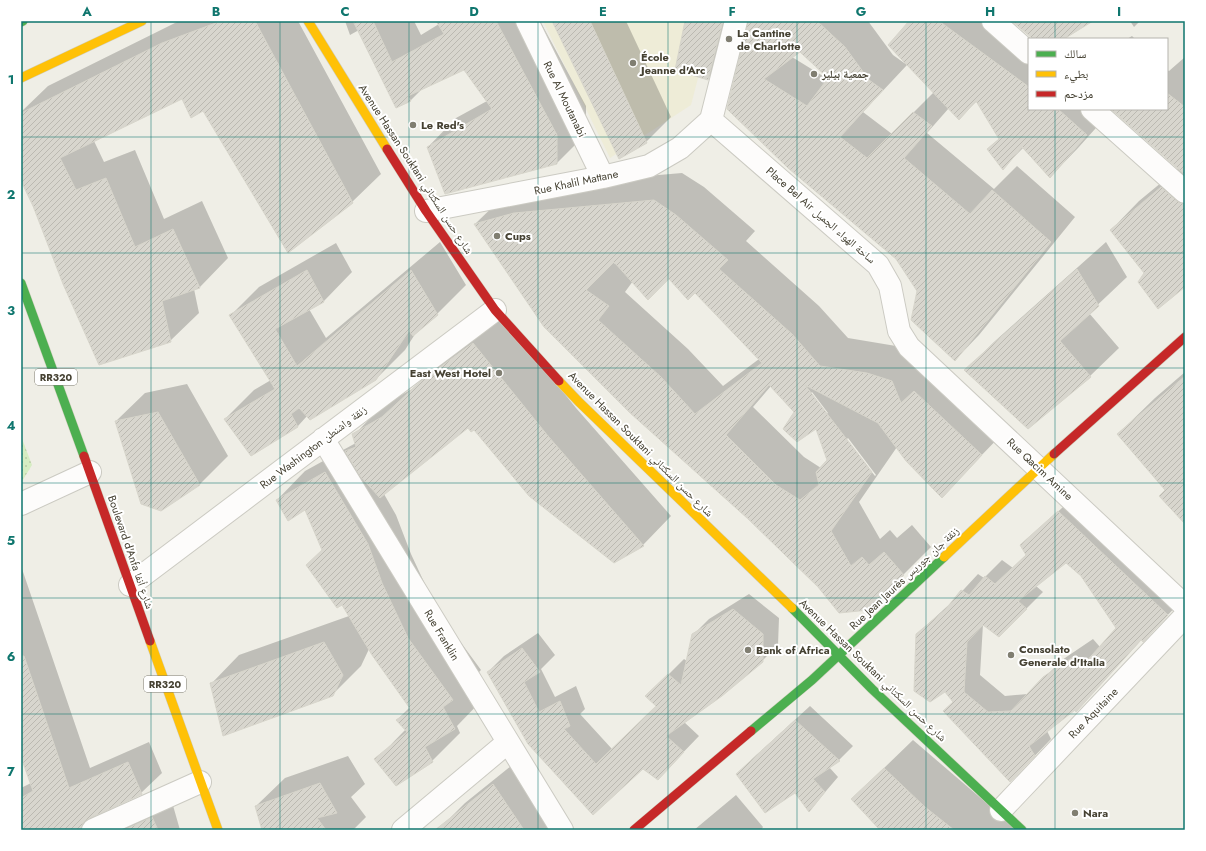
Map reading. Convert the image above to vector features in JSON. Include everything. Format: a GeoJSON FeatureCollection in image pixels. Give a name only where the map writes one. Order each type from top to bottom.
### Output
{"type":"FeatureCollection","features":[{"type":"Feature","properties":{"kind":"street"},"geometry":{"type":"LineString","coordinates":[[21,78],[142,21]]}},
{"type":"Feature","properties":{"kind":"street","name":"Avenue Hassan Souktani شارع حسن السكتاني"},"geometry":{"type":"LineString","coordinates":[[308,21],[426,211],[495,310],[579,402],[821,636],[839,656],[1022,830]]}},
{"type":"Feature","properties":{"kind":"street","name":"Rue Al Moutanabi"},"geometry":{"type":"LineString","coordinates":[[527,21],[603,177]]}},
{"type":"Feature","properties":{"kind":"street"},"geometry":{"type":"LineString","coordinates":[[711,120],[736,21]]}},
{"type":"Feature","properties":{"kind":"street"},"geometry":{"type":"LineString","coordinates":[[993,21],[1028,52]]}},
{"type":"Feature","properties":{"kind":"street"},"geometry":{"type":"LineString","coordinates":[[1093,110],[1185,192]]}},
{"type":"Feature","properties":{"kind":"street","name":"Rue Khalil Mattane"},"geometry":{"type":"LineString","coordinates":[[426,211],[603,177],[649,166],[680,148],[711,120]]}},
{"type":"Feature","properties":{"kind":"street","name":"Place Bel Air ساحة الهواء الجميل"},"geometry":{"type":"LineString","coordinates":[[711,120],[878,265],[890,286],[899,331]]}},
{"type":"Feature","properties":{"kind":"street","name":"Boulevard d'Anfa شارع أنفا"},"geometry":{"type":"LineString","coordinates":[[21,283],[218,830]]}},
{"type":"Feature","properties":{"kind":"street","name":"Rue Washington زنقة واشنطن"},"geometry":{"type":"LineString","coordinates":[[130,585],[495,310]]}},
{"type":"Feature","properties":{"kind":"street","name":"Rue Qacim Amine"},"geometry":{"type":"LineString","coordinates":[[899,331],[909,347],[1185,606]]}},
{"type":"Feature","properties":{"kind":"street","name":"Rue Jean Jaurès زنقة جان جوريس"},"geometry":{"type":"LineString","coordinates":[[634,830],[839,656],[1039,468],[1185,337]]}},
{"type":"Feature","properties":{"kind":"street","name":"Rue Franklin"},"geometry":{"type":"LineString","coordinates":[[323,439],[507,743],[562,830]]}},
{"type":"Feature","properties":{"kind":"street"},"geometry":{"type":"LineString","coordinates":[[21,504],[90,472]]}},
{"type":"Feature","properties":{"kind":"street","name":"Rue Aquitaine"},"geometry":{"type":"LineString","coordinates":[[1001,810],[1185,616]]}},
{"type":"Feature","properties":{"kind":"street"},"geometry":{"type":"LineString","coordinates":[[403,830],[507,743]]}},
{"type":"Feature","properties":{"kind":"street"},"geometry":{"type":"LineString","coordinates":[[93,830],[200,782]]}},
{"type":"Feature","properties":{"kind":"shaded area","name":"École Jeanne d'Arc"},"geometry":{"type":"Polygon","coordinates":[[[543,21],[713,21],[691,105],[610,158],[543,21]]]}},
{"type":"Feature","properties":{"kind":"green space"},"geometry":{"type":"Polygon","coordinates":[[[21,436],[32,465],[21,483],[21,436]]]}},
{"type":"Feature","properties":{"kind":"building"},"geometry":{"type":"Polygon","coordinates":[[[221,21],[255,21],[353,203],[288,253],[203,111],[191,118],[182,99],[60,158],[76,190],[106,178],[135,247],[173,229],[200,288],[162,301],[171,342],[99,365],[63,284],[33,206],[21,181],[21,113],[162,43],[221,21]]]}},
{"type":"Feature","properties":{"kind":"building"},"geometry":{"type":"Polygon","coordinates":[[[353,21],[373,21],[392,62],[444,34],[436,21],[496,21],[557,135],[557,164],[445,194],[427,147],[492,109],[464,70],[408,96],[411,101],[396,108],[353,21]]]}},
{"type":"Feature","properties":{"kind":"building"},"geometry":{"type":"Polygon","coordinates":[[[552,21],[590,21],[647,143],[619,159],[552,21]]]}},
{"type":"Feature","properties":{"kind":"building"},"geometry":{"type":"Polygon","coordinates":[[[685,21],[723,21],[708,80],[675,70],[685,21]]]}},
{"type":"Feature","properties":{"kind":"building"},"geometry":{"type":"Polygon","coordinates":[[[748,21],[817,21],[845,47],[869,80],[883,90],[840,137],[867,158],[913,112],[932,126],[904,158],[970,214],[992,190],[1051,242],[955,361],[911,320],[917,291],[896,259],[788,168],[727,109],[748,21]],[[800,52],[764,79],[807,106],[828,78],[800,52]]]}},
{"type":"Feature","properties":{"kind":"building"},"geometry":{"type":"Polygon","coordinates":[[[909,21],[939,21],[1028,86],[1028,110],[1059,110],[1087,135],[1050,178],[1022,147],[1003,170],[987,149],[999,139],[976,101],[959,120],[888,45],[909,21]]]}},
{"type":"Feature","properties":{"kind":"building"},"geometry":{"type":"Polygon","coordinates":[[[1012,21],[1093,21],[1066,38],[1032,38],[1012,21]]]}},
{"type":"Feature","properties":{"kind":"building"},"geometry":{"type":"Polygon","coordinates":[[[1168,94],[1185,107],[1185,175],[1112,110],[1168,110],[1168,94]]]}},
{"type":"Feature","properties":{"kind":"building"},"geometry":{"type":"Polygon","coordinates":[[[1161,187],[1177,201],[1185,204],[1185,287],[1158,309],[1138,282],[1144,273],[1110,230],[1161,187]]]}},
{"type":"Feature","properties":{"kind":"building"},"geometry":{"type":"Polygon","coordinates":[[[654,200],[676,215],[728,260],[719,269],[792,334],[820,366],[867,373],[892,381],[901,403],[914,391],[982,455],[942,498],[906,461],[878,423],[805,385],[872,472],[831,531],[851,566],[862,557],[869,565],[884,552],[904,575],[869,610],[839,613],[818,587],[747,518],[629,412],[544,327],[474,224],[514,213],[654,200]],[[614,262],[586,290],[609,306],[598,320],[661,377],[695,414],[762,363],[695,293],[688,300],[669,279],[648,300],[614,262]],[[769,385],[726,435],[776,485],[800,500],[819,485],[816,472],[827,460],[816,429],[797,442],[783,429],[794,412],[769,385]]]}},
{"type":"Feature","properties":{"kind":"building"},"geometry":{"type":"Polygon","coordinates":[[[1077,269],[1099,306],[1060,341],[1091,377],[1028,429],[964,370],[1077,269]]]}},
{"type":"Feature","properties":{"kind":"building"},"geometry":{"type":"Polygon","coordinates":[[[307,270],[324,302],[275,329],[297,366],[411,270],[438,315],[413,336],[409,331],[376,380],[310,420],[299,408],[291,414],[298,427],[251,456],[224,419],[275,389],[229,315],[307,270]]]}},
{"type":"Feature","properties":{"kind":"building"},"geometry":{"type":"Polygon","coordinates":[[[473,343],[548,436],[644,546],[614,563],[529,496],[474,430],[471,432],[468,428],[380,498],[360,476],[345,451],[356,447],[352,434],[382,417],[421,381],[473,343]]]}},
{"type":"Feature","properties":{"kind":"building"},"geometry":{"type":"Polygon","coordinates":[[[1185,376],[1185,524],[1159,496],[1165,490],[1117,434],[1185,376]]]}},
{"type":"Feature","properties":{"kind":"building"},"geometry":{"type":"Polygon","coordinates":[[[158,412],[200,485],[161,511],[141,504],[115,421],[158,412]]]}},
{"type":"Feature","properties":{"kind":"building"},"geometry":{"type":"Polygon","coordinates":[[[325,472],[368,544],[382,583],[408,638],[453,700],[443,707],[455,729],[425,747],[433,762],[396,786],[374,759],[407,732],[396,720],[411,710],[372,655],[342,605],[337,608],[306,565],[322,550],[305,510],[288,521],[276,500],[325,472]]]}},
{"type":"Feature","properties":{"kind":"building"},"geometry":{"type":"Polygon","coordinates":[[[1058,511],[1168,615],[1143,642],[1141,640],[1076,712],[1075,710],[1029,746],[1035,756],[1010,782],[943,711],[953,702],[945,692],[930,702],[914,691],[916,634],[945,610],[961,590],[969,595],[985,576],[995,584],[1026,555],[1020,545],[1058,511]],[[1066,563],[1018,601],[1027,609],[999,637],[983,625],[967,642],[964,692],[988,712],[1011,711],[1043,677],[1076,655],[1084,664],[1116,628],[1081,576],[1066,563]]]}},
{"type":"Feature","properties":{"kind":"building"},"geometry":{"type":"Polygon","coordinates":[[[733,609],[763,634],[763,662],[722,696],[666,736],[684,752],[658,780],[643,769],[593,815],[528,744],[487,672],[522,648],[540,672],[524,682],[539,712],[560,701],[570,726],[564,729],[596,764],[656,706],[645,696],[668,674],[681,685],[692,634],[733,609]]]}},
{"type":"Feature","properties":{"kind":"building"},"geometry":{"type":"Polygon","coordinates":[[[324,642],[343,675],[333,696],[223,736],[210,683],[324,642]]]}},
{"type":"Feature","properties":{"kind":"building"},"geometry":{"type":"Polygon","coordinates":[[[21,656],[24,656],[69,788],[128,762],[142,794],[88,819],[83,823],[81,830],[21,830],[21,798],[33,791],[21,757],[21,656]]]}},
{"type":"Feature","properties":{"kind":"building"},"geometry":{"type":"Polygon","coordinates":[[[795,720],[840,761],[813,779],[825,792],[809,812],[795,793],[765,813],[736,774],[795,720]]]}},
{"type":"Feature","properties":{"kind":"building"},"geometry":{"type":"Polygon","coordinates":[[[884,768],[925,807],[954,830],[880,830],[851,799],[884,768]]]}},
{"type":"Feature","properties":{"kind":"building"},"geometry":{"type":"Polygon","coordinates":[[[320,783],[337,813],[317,818],[326,830],[262,830],[255,806],[320,783]]]}},
{"type":"Feature","properties":{"kind":"building"},"geometry":{"type":"Polygon","coordinates":[[[493,784],[524,830],[435,830],[493,784]]]}},
{"type":"Feature","properties":{"kind":"building"},"geometry":{"type":"Polygon","coordinates":[[[152,817],[158,830],[124,830],[152,817]]]}},
{"type":"Feature","properties":{"kind":"traffic: fast"},"geometry":{"type":"LineString","coordinates":[[21,283],[84,456]]}},
{"type":"Feature","properties":{"kind":"traffic: fast"},"geometry":{"type":"LineString","coordinates":[[751,731],[812,680],[944,557]]}},
{"type":"Feature","properties":{"kind":"traffic: fast"},"geometry":{"type":"LineString","coordinates":[[792,608],[872,689],[1022,830]]}},
{"type":"Feature","properties":{"kind":"traffic: slow"},"geometry":{"type":"LineString","coordinates":[[21,78],[142,21]]}},
{"type":"Feature","properties":{"kind":"traffic: slow"},"geometry":{"type":"LineString","coordinates":[[308,21],[387,149]]}},
{"type":"Feature","properties":{"kind":"traffic: slow"},"geometry":{"type":"LineString","coordinates":[[559,381],[792,608]]}},
{"type":"Feature","properties":{"kind":"traffic: slow"},"geometry":{"type":"LineString","coordinates":[[944,557],[1054,454]]}},
{"type":"Feature","properties":{"kind":"traffic: slow"},"geometry":{"type":"LineString","coordinates":[[150,641],[218,830]]}},
{"type":"Feature","properties":{"kind":"traffic: jam"},"geometry":{"type":"LineString","coordinates":[[387,149],[426,211],[495,310],[559,381]]}},
{"type":"Feature","properties":{"kind":"traffic: jam"},"geometry":{"type":"LineString","coordinates":[[1054,454],[1185,337]]}},
{"type":"Feature","properties":{"kind":"traffic: jam"},"geometry":{"type":"LineString","coordinates":[[84,456],[150,641]]}},
{"type":"Feature","properties":{"kind":"traffic: jam"},"geometry":{"type":"LineString","coordinates":[[634,830],[751,731]]}},
{"type":"Feature","properties":{"kind":"place","name":"La Cantine de Charlotte"},"geometry":{"type":"Point","coordinates":[729,39]}},
{"type":"Feature","properties":{"kind":"place","name":"École Jeanne d'Arc"},"geometry":{"type":"Point","coordinates":[633,63]}},
{"type":"Feature","properties":{"kind":"place","name":"جمعية بيلير"},"geometry":{"type":"Point","coordinates":[814,74]}},
{"type":"Feature","properties":{"kind":"place","name":"Le Red's"},"geometry":{"type":"Point","coordinates":[413,125]}},
{"type":"Feature","properties":{"kind":"place","name":"Cups"},"geometry":{"type":"Point","coordinates":[497,236]}},
{"type":"Feature","properties":{"kind":"place","name":"East West Hotel"},"geometry":{"type":"Point","coordinates":[499,373]}},
{"type":"Feature","properties":{"kind":"place","name":"Bank of Africa"},"geometry":{"type":"Point","coordinates":[748,650]}},
{"type":"Feature","properties":{"kind":"place","name":"Consolato Generale d'Italia"},"geometry":{"type":"Point","coordinates":[1011,655]}},
{"type":"Feature","properties":{"kind":"place","name":"Nara"},"geometry":{"type":"Point","coordinates":[1075,813]}}]}
